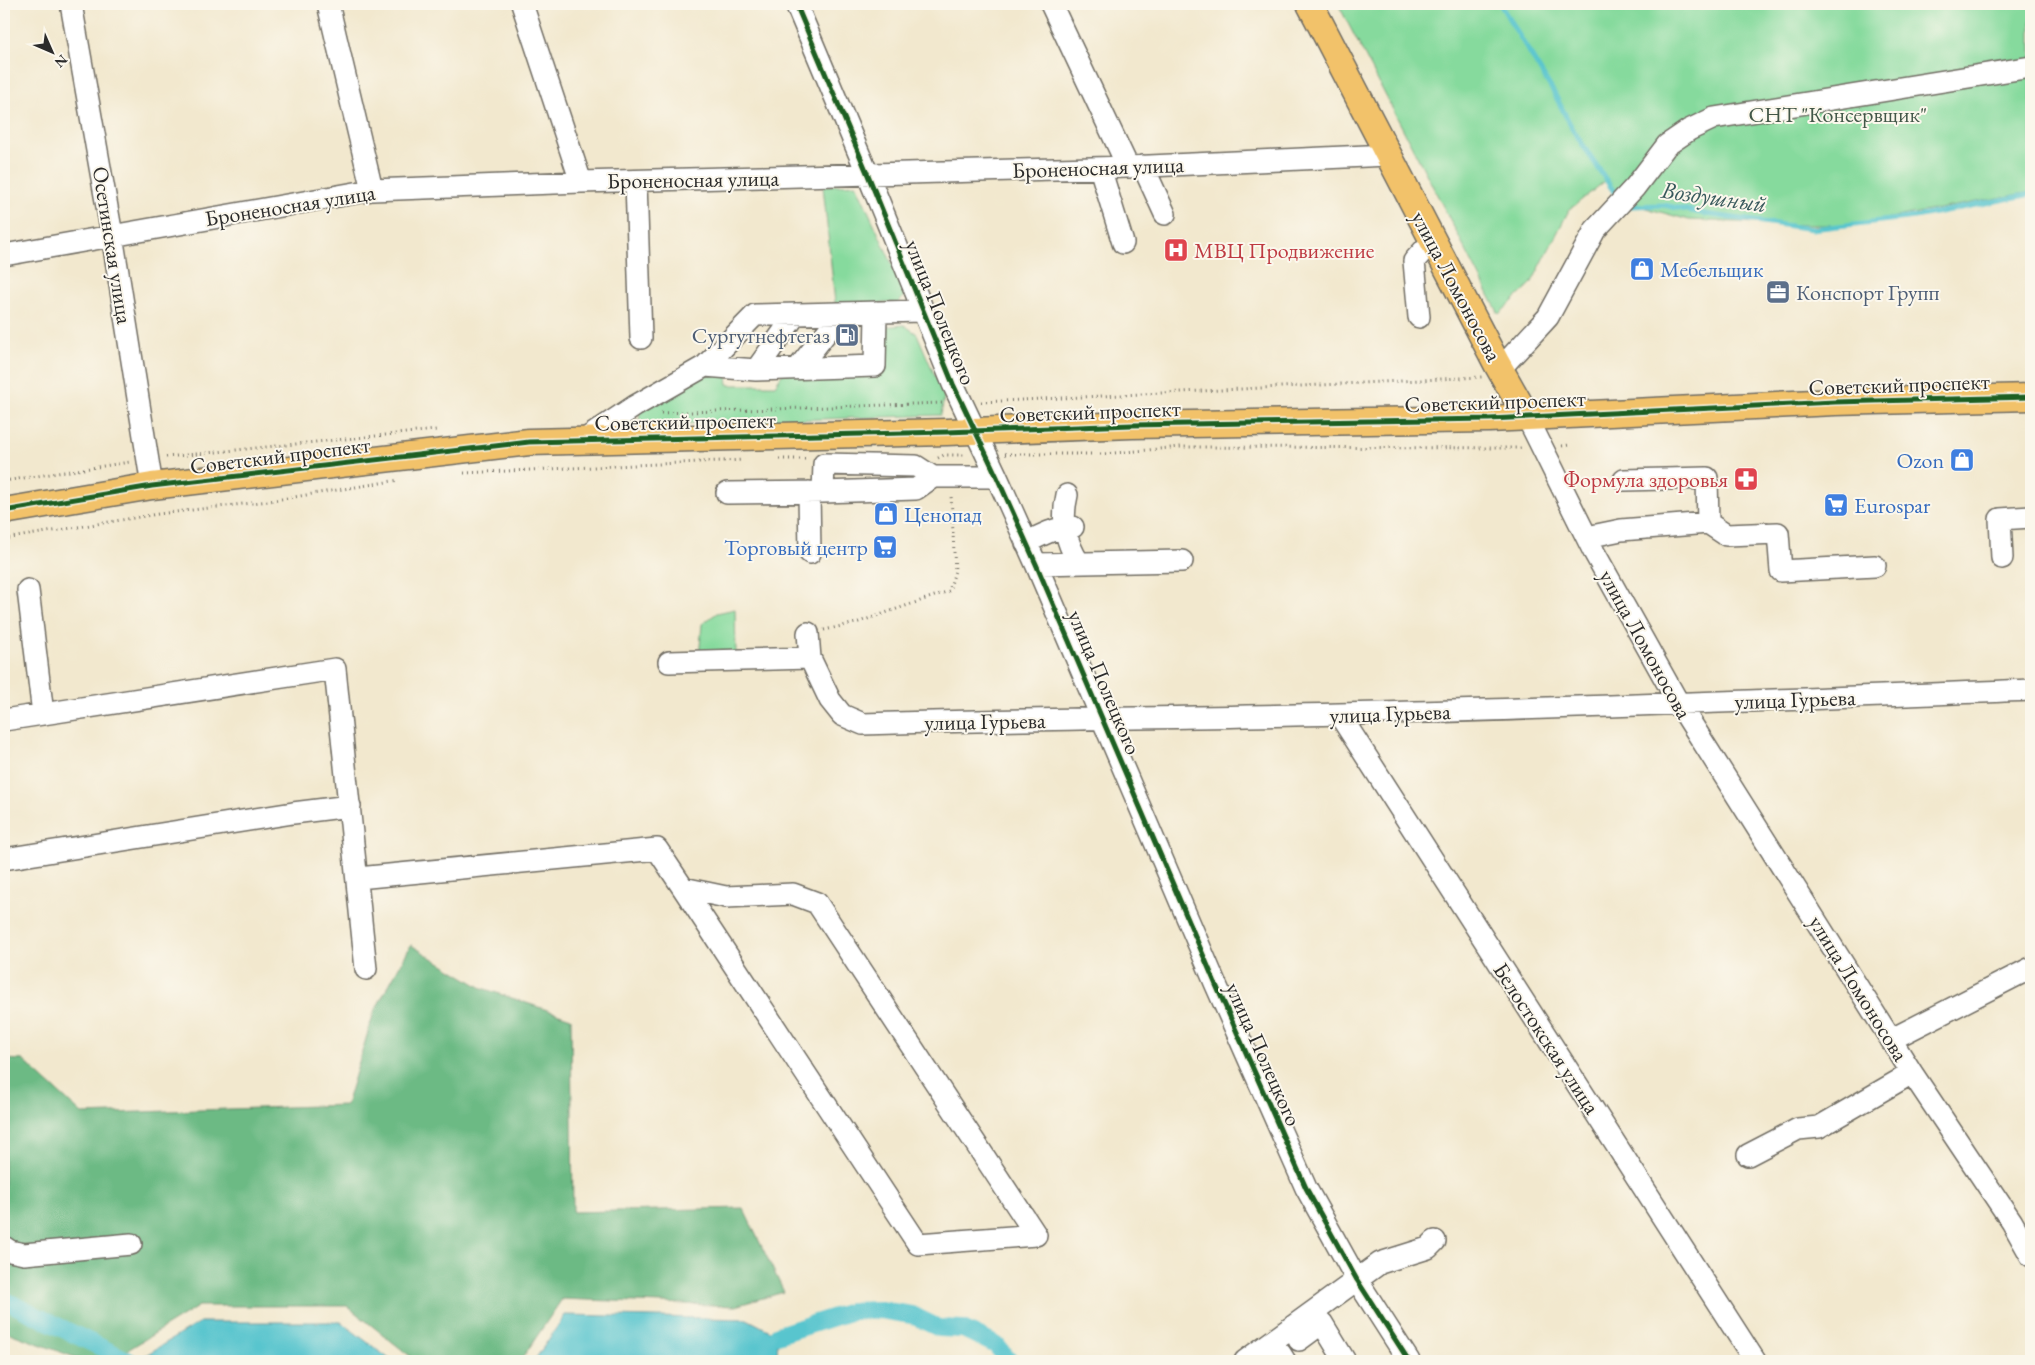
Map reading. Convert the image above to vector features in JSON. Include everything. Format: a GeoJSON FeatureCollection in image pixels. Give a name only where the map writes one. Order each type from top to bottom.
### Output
{"type":"FeatureCollection","features":[{"type":"Feature","properties":{"kind":"main road","name":"улица Ломоносова"},"geometry":{"type":"LineString","coordinates":[[1310,4],[1500,370],[1527,416]]}},
{"type":"Feature","properties":{"kind":"main road","name":"Советский проспект"},"geometry":{"type":"LineString","coordinates":[[4,511],[152,486],[529,442],[1141,425],[1365,422],[1816,403],[2031,397]]}},
{"type":"Feature","properties":{"kind":"street","name":"Осетинская улица"},"geometry":{"type":"LineString","coordinates":[[71,4],[112,235],[152,486]]}},
{"type":"Feature","properties":{"kind":"street"},"geometry":{"type":"LineString","coordinates":[[328,4],[372,190]]}},
{"type":"Feature","properties":{"kind":"street"},"geometry":{"type":"LineString","coordinates":[[522,4],[581,182]]}},
{"type":"Feature","properties":{"kind":"street","name":"улица Полецкого"},"geometry":{"type":"LineString","coordinates":[[796,4],[953,384],[1036,564],[1216,985],[1306,1188],[1357,1280],[1408,1361]]}},
{"type":"Feature","properties":{"kind":"street"},"geometry":{"type":"LineString","coordinates":[[1051,4],[1136,167],[1165,214]]}},
{"type":"Feature","properties":{"kind":"street"},"geometry":{"type":"LineString","coordinates":[[1500,370],[1548,316],[1595,230],[1636,188],[1666,144],[1689,130],[1714,118],[2031,67]]}},
{"type":"Feature","properties":{"kind":"street","name":"Броненосная улица"},"geometry":{"type":"LineString","coordinates":[[4,255],[372,190],[581,182],[1136,167],[1388,155]]}},
{"type":"Feature","properties":{"kind":"street"},"geometry":{"type":"LineString","coordinates":[[1100,168],[1122,243]]}},
{"type":"Feature","properties":{"kind":"street"},"geometry":{"type":"LineString","coordinates":[[636,181],[641,338]]}},
{"type":"Feature","properties":{"kind":"street"},"geometry":{"type":"LineString","coordinates":[[1419,317],[1414,261],[1433,240]]}},
{"type":"Feature","properties":{"kind":"street"},"geometry":{"type":"LineString","coordinates":[[584,440],[636,406],[705,366],[754,315],[922,311]]}},
{"type":"Feature","properties":{"kind":"street"},"geometry":{"type":"LineString","coordinates":[[705,366],[756,370],[799,367],[874,366],[876,312]]}},
{"type":"Feature","properties":{"kind":"street"},"geometry":{"type":"LineString","coordinates":[[799,367],[842,313]]}},
{"type":"Feature","properties":{"kind":"street"},"geometry":{"type":"LineString","coordinates":[[756,370],[796,314]]}},
{"type":"Feature","properties":{"kind":"street"},"geometry":{"type":"LineString","coordinates":[[636,406],[632,415],[641,439]]}},
{"type":"Feature","properties":{"kind":"street","name":"улица Ломоносова"},"geometry":{"type":"LineString","coordinates":[[1527,416],[1587,537],[1679,704],[1912,1073],[2012,1222],[2031,1256]]}},
{"type":"Feature","properties":{"kind":"street"},"geometry":{"type":"LineString","coordinates":[[810,553],[816,492],[824,464],[997,477]]}},
{"type":"Feature","properties":{"kind":"street"},"geometry":{"type":"LineString","coordinates":[[727,493],[916,489],[933,473]]}},
{"type":"Feature","properties":{"kind":"street"},"geometry":{"type":"LineString","coordinates":[[1624,480],[1707,478],[1708,523]]}},
{"type":"Feature","properties":{"kind":"street"},"geometry":{"type":"LineString","coordinates":[[1067,494],[1064,506],[1069,527],[1068,542],[1079,563]]}},
{"type":"Feature","properties":{"kind":"street"},"geometry":{"type":"LineString","coordinates":[[2002,558],[2000,519],[2031,517]]}},
{"type":"Feature","properties":{"kind":"street"},"geometry":{"type":"LineString","coordinates":[[1587,537],[1621,530],[1708,523],[1726,535],[1778,533],[1781,571],[1875,566]]}},
{"type":"Feature","properties":{"kind":"street"},"geometry":{"type":"LineString","coordinates":[[1026,543],[1069,527]]}},
{"type":"Feature","properties":{"kind":"street"},"geometry":{"type":"LineString","coordinates":[[1036,564],[1182,561]]}},
{"type":"Feature","properties":{"kind":"street"},"geometry":{"type":"LineString","coordinates":[[28,590],[43,714]]}},
{"type":"Feature","properties":{"kind":"street","name":"улица Гурьева"},"geometry":{"type":"LineString","coordinates":[[808,632],[810,658],[830,700],[842,715],[863,724],[1339,714],[1679,704],[2031,690]]}},
{"type":"Feature","properties":{"kind":"street"},"geometry":{"type":"LineString","coordinates":[[669,662],[810,658]]}},
{"type":"Feature","properties":{"kind":"street"},"geometry":{"type":"LineString","coordinates":[[4,720],[335,669],[366,969]]}},
{"type":"Feature","properties":{"kind":"street","name":"Белостокская улица"},"geometry":{"type":"LineString","coordinates":[[1339,714],[1755,1361]]}},
{"type":"Feature","properties":{"kind":"street"},"geometry":{"type":"LineString","coordinates":[[4,859],[293,813],[350,806]]}},
{"type":"Feature","properties":{"kind":"street"},"geometry":{"type":"LineString","coordinates":[[358,878],[657,849],[918,1244],[1036,1235],[817,902],[793,894],[726,897],[683,888]]}},
{"type":"Feature","properties":{"kind":"street"},"geometry":{"type":"LineString","coordinates":[[1892,1039],[2031,968]]}},
{"type":"Feature","properties":{"kind":"street"},"geometry":{"type":"LineString","coordinates":[[1748,1155],[1798,1129],[1818,1127],[1912,1073]]}},
{"type":"Feature","properties":{"kind":"street"},"geometry":{"type":"LineString","coordinates":[[1245,1361],[1380,1263],[1428,1248],[1435,1241]]}},
{"type":"Feature","properties":{"kind":"street"},"geometry":{"type":"LineString","coordinates":[[4,1247],[10,1251],[24,1254],[131,1244]]}},
{"type":"Feature","properties":{"kind":"street"},"geometry":{"type":"LineString","coordinates":[[1277,1359],[1322,1323],[1345,1361]]}},
{"type":"Feature","properties":{"kind":"path"},"geometry":{"type":"LineString","coordinates":[[808,632],[856,623],[949,591],[955,571],[953,513],[933,473],[944,456],[1103,454],[1181,448],[1543,448],[1569,445]]}},
{"type":"Feature","properties":{"kind":"path"},"geometry":{"type":"LineString","coordinates":[[777,459],[821,459],[824,464]]}},
{"type":"Feature","properties":{"kind":"path"},"geometry":{"type":"LineString","coordinates":[[463,473],[749,460]]}},
{"type":"Feature","properties":{"kind":"path"},"geometry":{"type":"LineString","coordinates":[[4,539],[158,514],[404,480]]}},
{"type":"Feature","properties":{"kind":"green space","name":"СНТ \"Консервщик\""},"geometry":{"type":"Polygon","coordinates":[[[1338,4],[2031,4],[2031,192],[1852,225],[1804,225],[1689,220],[1635,205],[1605,181],[1569,210],[1531,284],[1499,314],[1338,4]]]}},
{"type":"Feature","properties":{"kind":"green space"},"geometry":{"type":"Polygon","coordinates":[[[856,184],[906,295],[898,303],[835,303],[823,186],[856,184]]]}},
{"type":"Feature","properties":{"kind":"green space"},"geometry":{"type":"Polygon","coordinates":[[[904,325],[917,334],[944,397],[941,415],[640,425],[639,412],[700,375],[727,375],[728,385],[775,385],[783,373],[864,373],[882,327],[904,325]]]}},
{"type":"Feature","properties":{"kind":"green space"},"geometry":{"type":"Polygon","coordinates":[[[735,609],[736,656],[699,658],[702,624],[717,613],[735,609]]]}},
{"type":"Feature","properties":{"kind":"green space"},"geometry":{"type":"Polygon","coordinates":[[[411,945],[482,988],[571,1018],[573,1212],[743,1208],[784,1292],[735,1306],[562,1299],[521,1360],[415,1360],[347,1306],[199,1306],[110,1361],[85,1361],[4,1331],[4,1059],[23,1060],[82,1114],[346,1105],[374,1012],[411,945]]]}},
{"type":"Feature","properties":{"kind":"water"},"geometry":{"type":"Polygon","coordinates":[[[565,1315],[747,1319],[778,1335],[777,1361],[534,1361],[565,1315]]]}},
{"type":"Feature","properties":{"kind":"water"},"geometry":{"type":"Polygon","coordinates":[[[200,1322],[341,1322],[392,1361],[136,1361],[200,1322]]]}},
{"type":"Feature","properties":{"kind":"waterway","name":"Воздушный"},"geometry":{"type":"LineString","coordinates":[[1500,4],[1554,93],[1573,130],[1618,198]]}},
{"type":"Feature","properties":{"kind":"waterway","name":"Воздушный"},"geometry":{"type":"LineString","coordinates":[[1627,204],[1631,206],[1664,205],[1705,214],[1812,229],[1915,217],[2031,194]]}},
{"type":"Feature","properties":{"kind":"waterway"},"geometry":{"type":"LineString","coordinates":[[4,1300],[129,1361]]}},
{"type":"Feature","properties":{"kind":"waterway"},"geometry":{"type":"LineString","coordinates":[[778,1335],[853,1311],[880,1310],[912,1315],[939,1328],[963,1329],[996,1345],[1009,1361]]}},
{"type":"Feature","properties":{"kind":"cycle path"},"geometry":{"type":"LineString","coordinates":[[796,4],[953,384],[1036,564],[1216,985],[1306,1188],[1357,1280],[1409,1361]]}},
{"type":"Feature","properties":{"kind":"cycle path"},"geometry":{"type":"LineString","coordinates":[[4,511],[152,486],[529,442],[947,432],[1132,425],[1489,419],[1835,402],[2031,397]]}},
{"type":"Feature","properties":{"kind":"place","name":"МВЦ Продвижение"},"geometry":{"type":"Point","coordinates":[1176,250]}},
{"type":"Feature","properties":{"kind":"place","name":"Мебельщик"},"geometry":{"type":"Point","coordinates":[1642,269]}},
{"type":"Feature","properties":{"kind":"place","name":"Конспорт Групп"},"geometry":{"type":"Point","coordinates":[1778,292]}},
{"type":"Feature","properties":{"kind":"place","name":"Сургутнефтегаз"},"geometry":{"type":"Point","coordinates":[847,335]}},
{"type":"Feature","properties":{"kind":"place","name":"Ozon"},"geometry":{"type":"Point","coordinates":[1962,460]}},
{"type":"Feature","properties":{"kind":"place","name":"Формула здоровья"},"geometry":{"type":"Point","coordinates":[1746,479]}},
{"type":"Feature","properties":{"kind":"place","name":"Eurospar"},"geometry":{"type":"Point","coordinates":[1836,505]}},
{"type":"Feature","properties":{"kind":"place","name":"Ценопад"},"geometry":{"type":"Point","coordinates":[886,514]}},
{"type":"Feature","properties":{"kind":"place","name":"Торговый центр"},"geometry":{"type":"Point","coordinates":[885,547]}}]}
